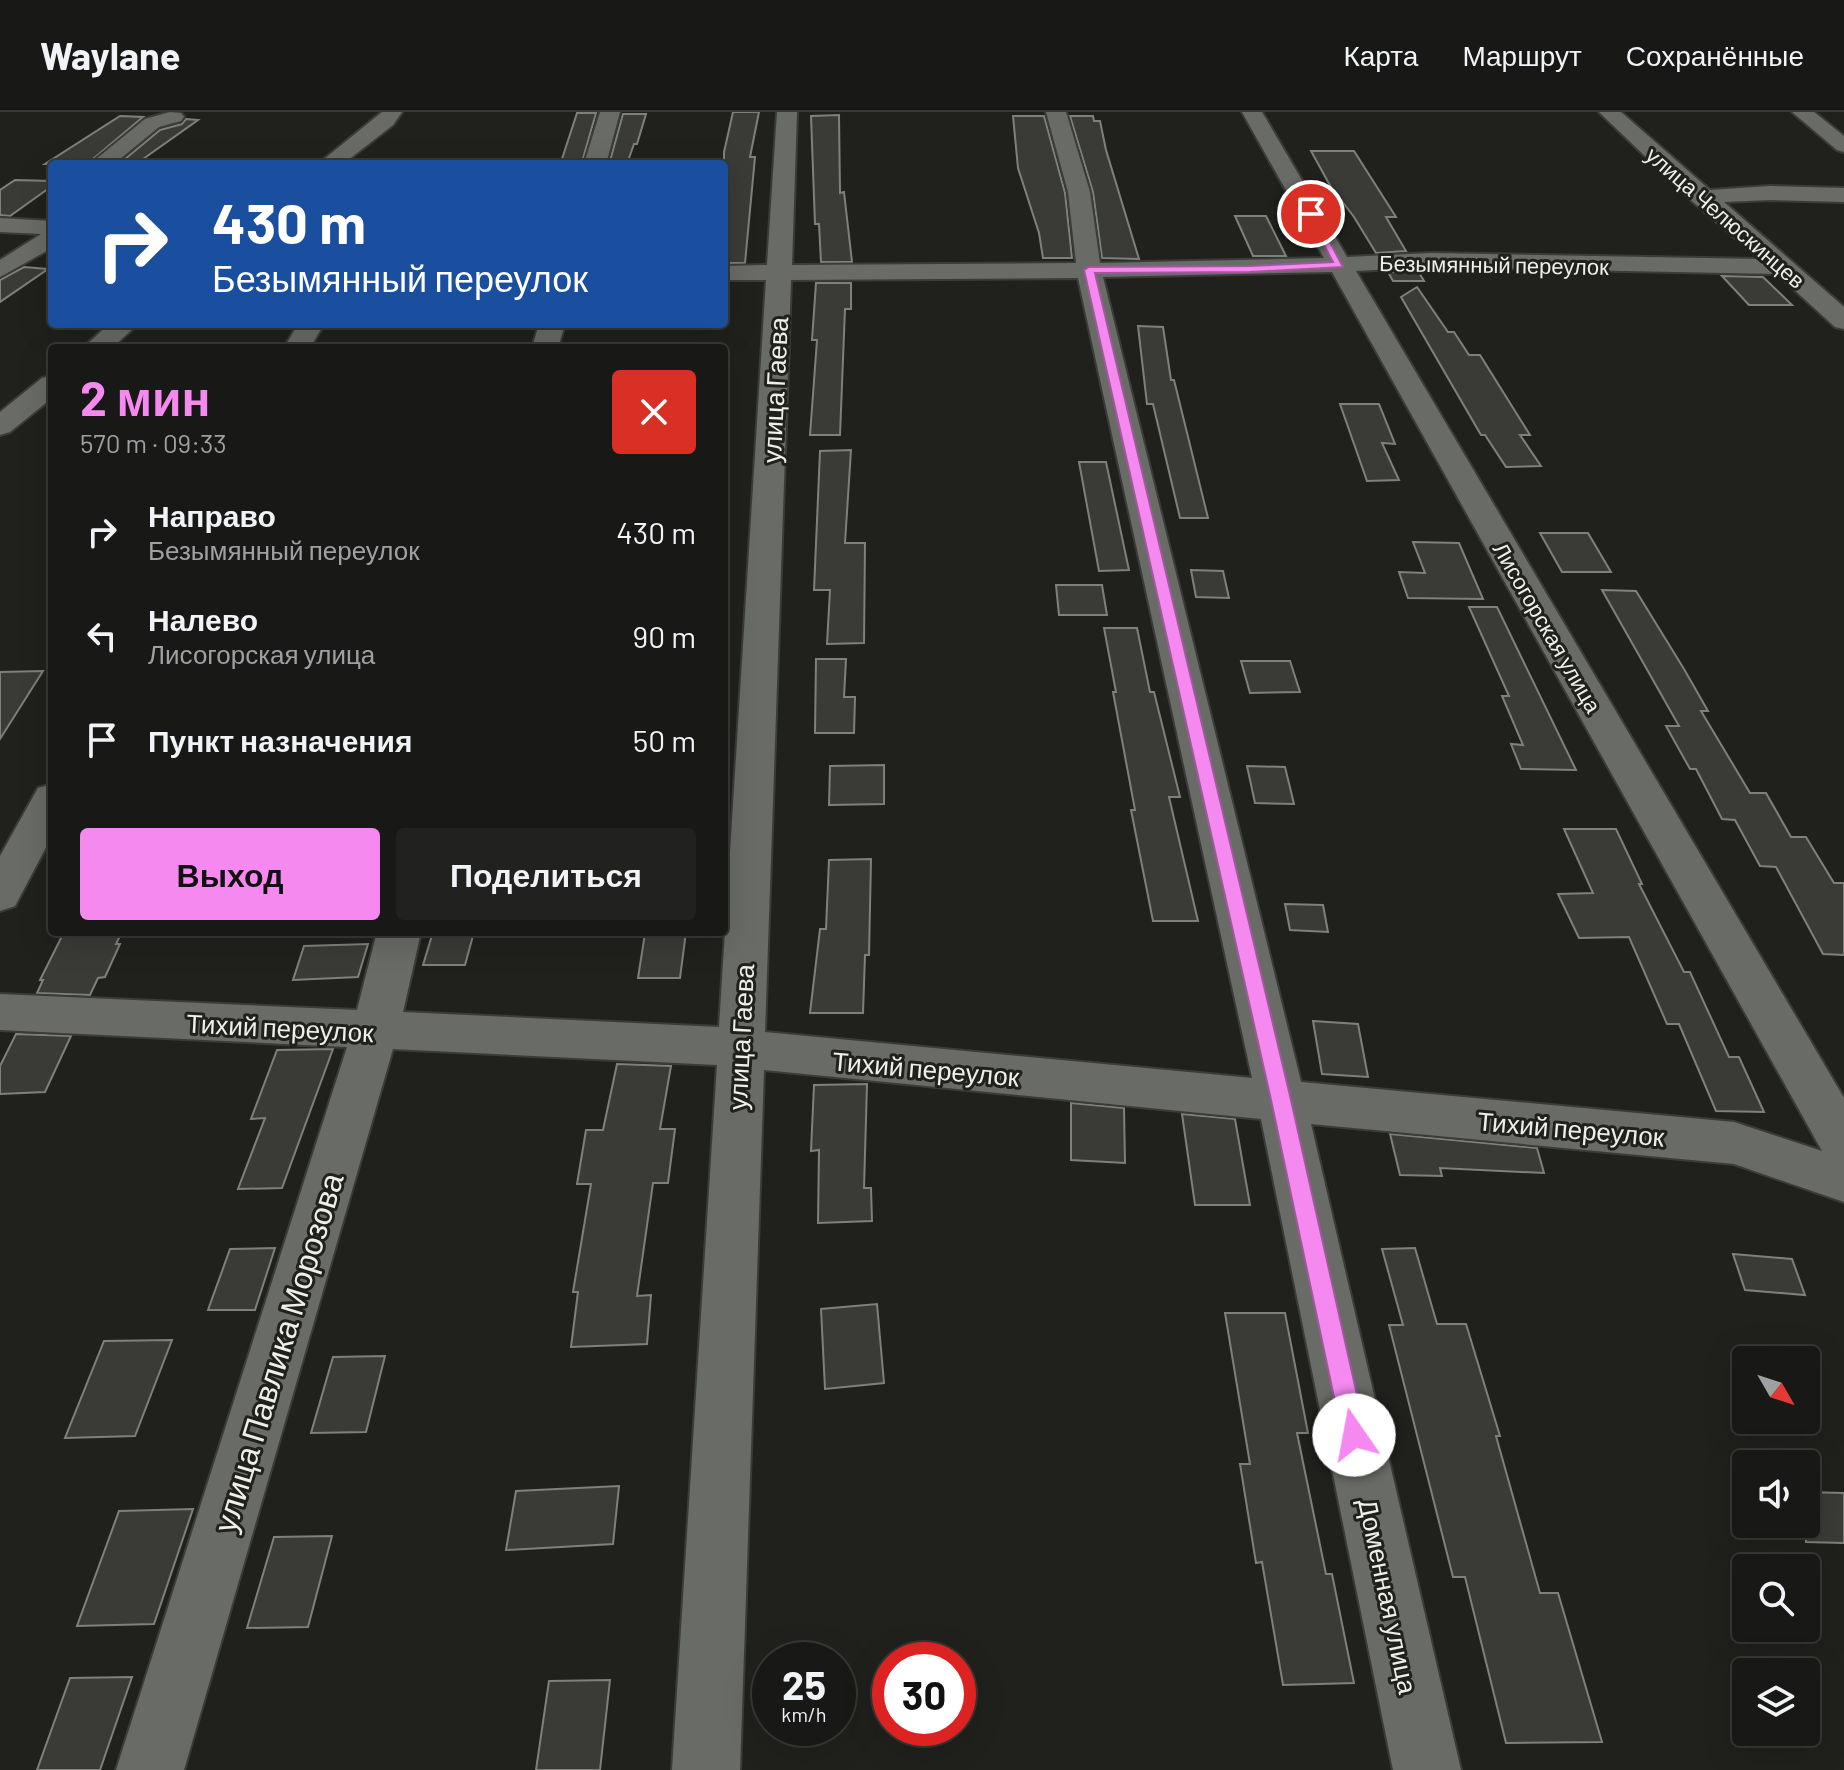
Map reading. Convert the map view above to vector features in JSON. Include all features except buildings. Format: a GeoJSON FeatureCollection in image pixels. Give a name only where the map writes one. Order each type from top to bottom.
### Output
{"type":"FeatureCollection","features":[{"type":"Feature","properties":{"kind":"street"},"geometry":{"type":"LineString","coordinates":[[334,160],[386,121],[392,112]]}},
{"type":"Feature","properties":{"kind":"street"},"geometry":{"type":"LineString","coordinates":[[596,160],[610,112]]}},
{"type":"Feature","properties":{"kind":"street","name":"улица Гаева"},"geometry":{"type":"LineString","coordinates":[[706,1770],[787,112]]}},
{"type":"Feature","properties":{"kind":"street","name":"Доменная улица"},"geometry":{"type":"LineString","coordinates":[[1056,112],[1079,192],[1089,270],[1281,1100],[1427,1770]]}},
{"type":"Feature","properties":{"kind":"street","name":"Лисогорская улица"},"geometry":{"type":"LineString","coordinates":[[1252,112],[1844,1143]]}},
{"type":"Feature","properties":{"kind":"street","name":"улица Челюскинцев"},"geometry":{"type":"LineString","coordinates":[[1609,112],[1844,321]]}},
{"type":"Feature","properties":{"kind":"street"},"geometry":{"type":"LineString","coordinates":[[1802,112],[1844,146]]}},
{"type":"Feature","properties":{"kind":"street"},"geometry":{"type":"LineString","coordinates":[[106,160],[152,123],[174,117]]}},
{"type":"Feature","properties":{"kind":"street"},"geometry":{"type":"LineString","coordinates":[[1701,197],[1770,193],[1844,195]]}},
{"type":"Feature","properties":{"kind":"street"},"geometry":{"type":"LineString","coordinates":[[24,226],[48,207]]}},
{"type":"Feature","properties":{"kind":"street"},"geometry":{"type":"LineString","coordinates":[[0,225],[48,228]]}},
{"type":"Feature","properties":{"kind":"street"},"geometry":{"type":"LineString","coordinates":[[0,270],[48,240]]}},
{"type":"Feature","properties":{"kind":"street","name":"Безымянный переулок"},"geometry":{"type":"LineString","coordinates":[[728,273],[1250,269],[1431,260],[1784,267]]}},
{"type":"Feature","properties":{"kind":"street"},"geometry":{"type":"LineString","coordinates":[[101,344],[120,328]]}},
{"type":"Feature","properties":{"kind":"street"},"geometry":{"type":"LineString","coordinates":[[0,426],[48,387]]}},
{"type":"Feature","properties":{"kind":"street"},"geometry":{"type":"LineString","coordinates":[[0,895],[48,805]]}},
{"type":"Feature","properties":{"kind":"street","name":"улица Павлика Морозова"},"geometry":{"type":"LineString","coordinates":[[150,1770],[375,1032],[398,936]]}},
{"type":"Feature","properties":{"kind":"street","name":"Тихий переулок"},"geometry":{"type":"LineString","coordinates":[[0,1012],[739,1047],[786,1055],[1734,1143],[1844,1180]]}},
{"type":"Feature","properties":{"kind":"route"},"geometry":{"type":"LineString","coordinates":[[1311,214],[1340,264],[1250,269],[1089,270],[1281,1100],[1354,1435]]}}]}
